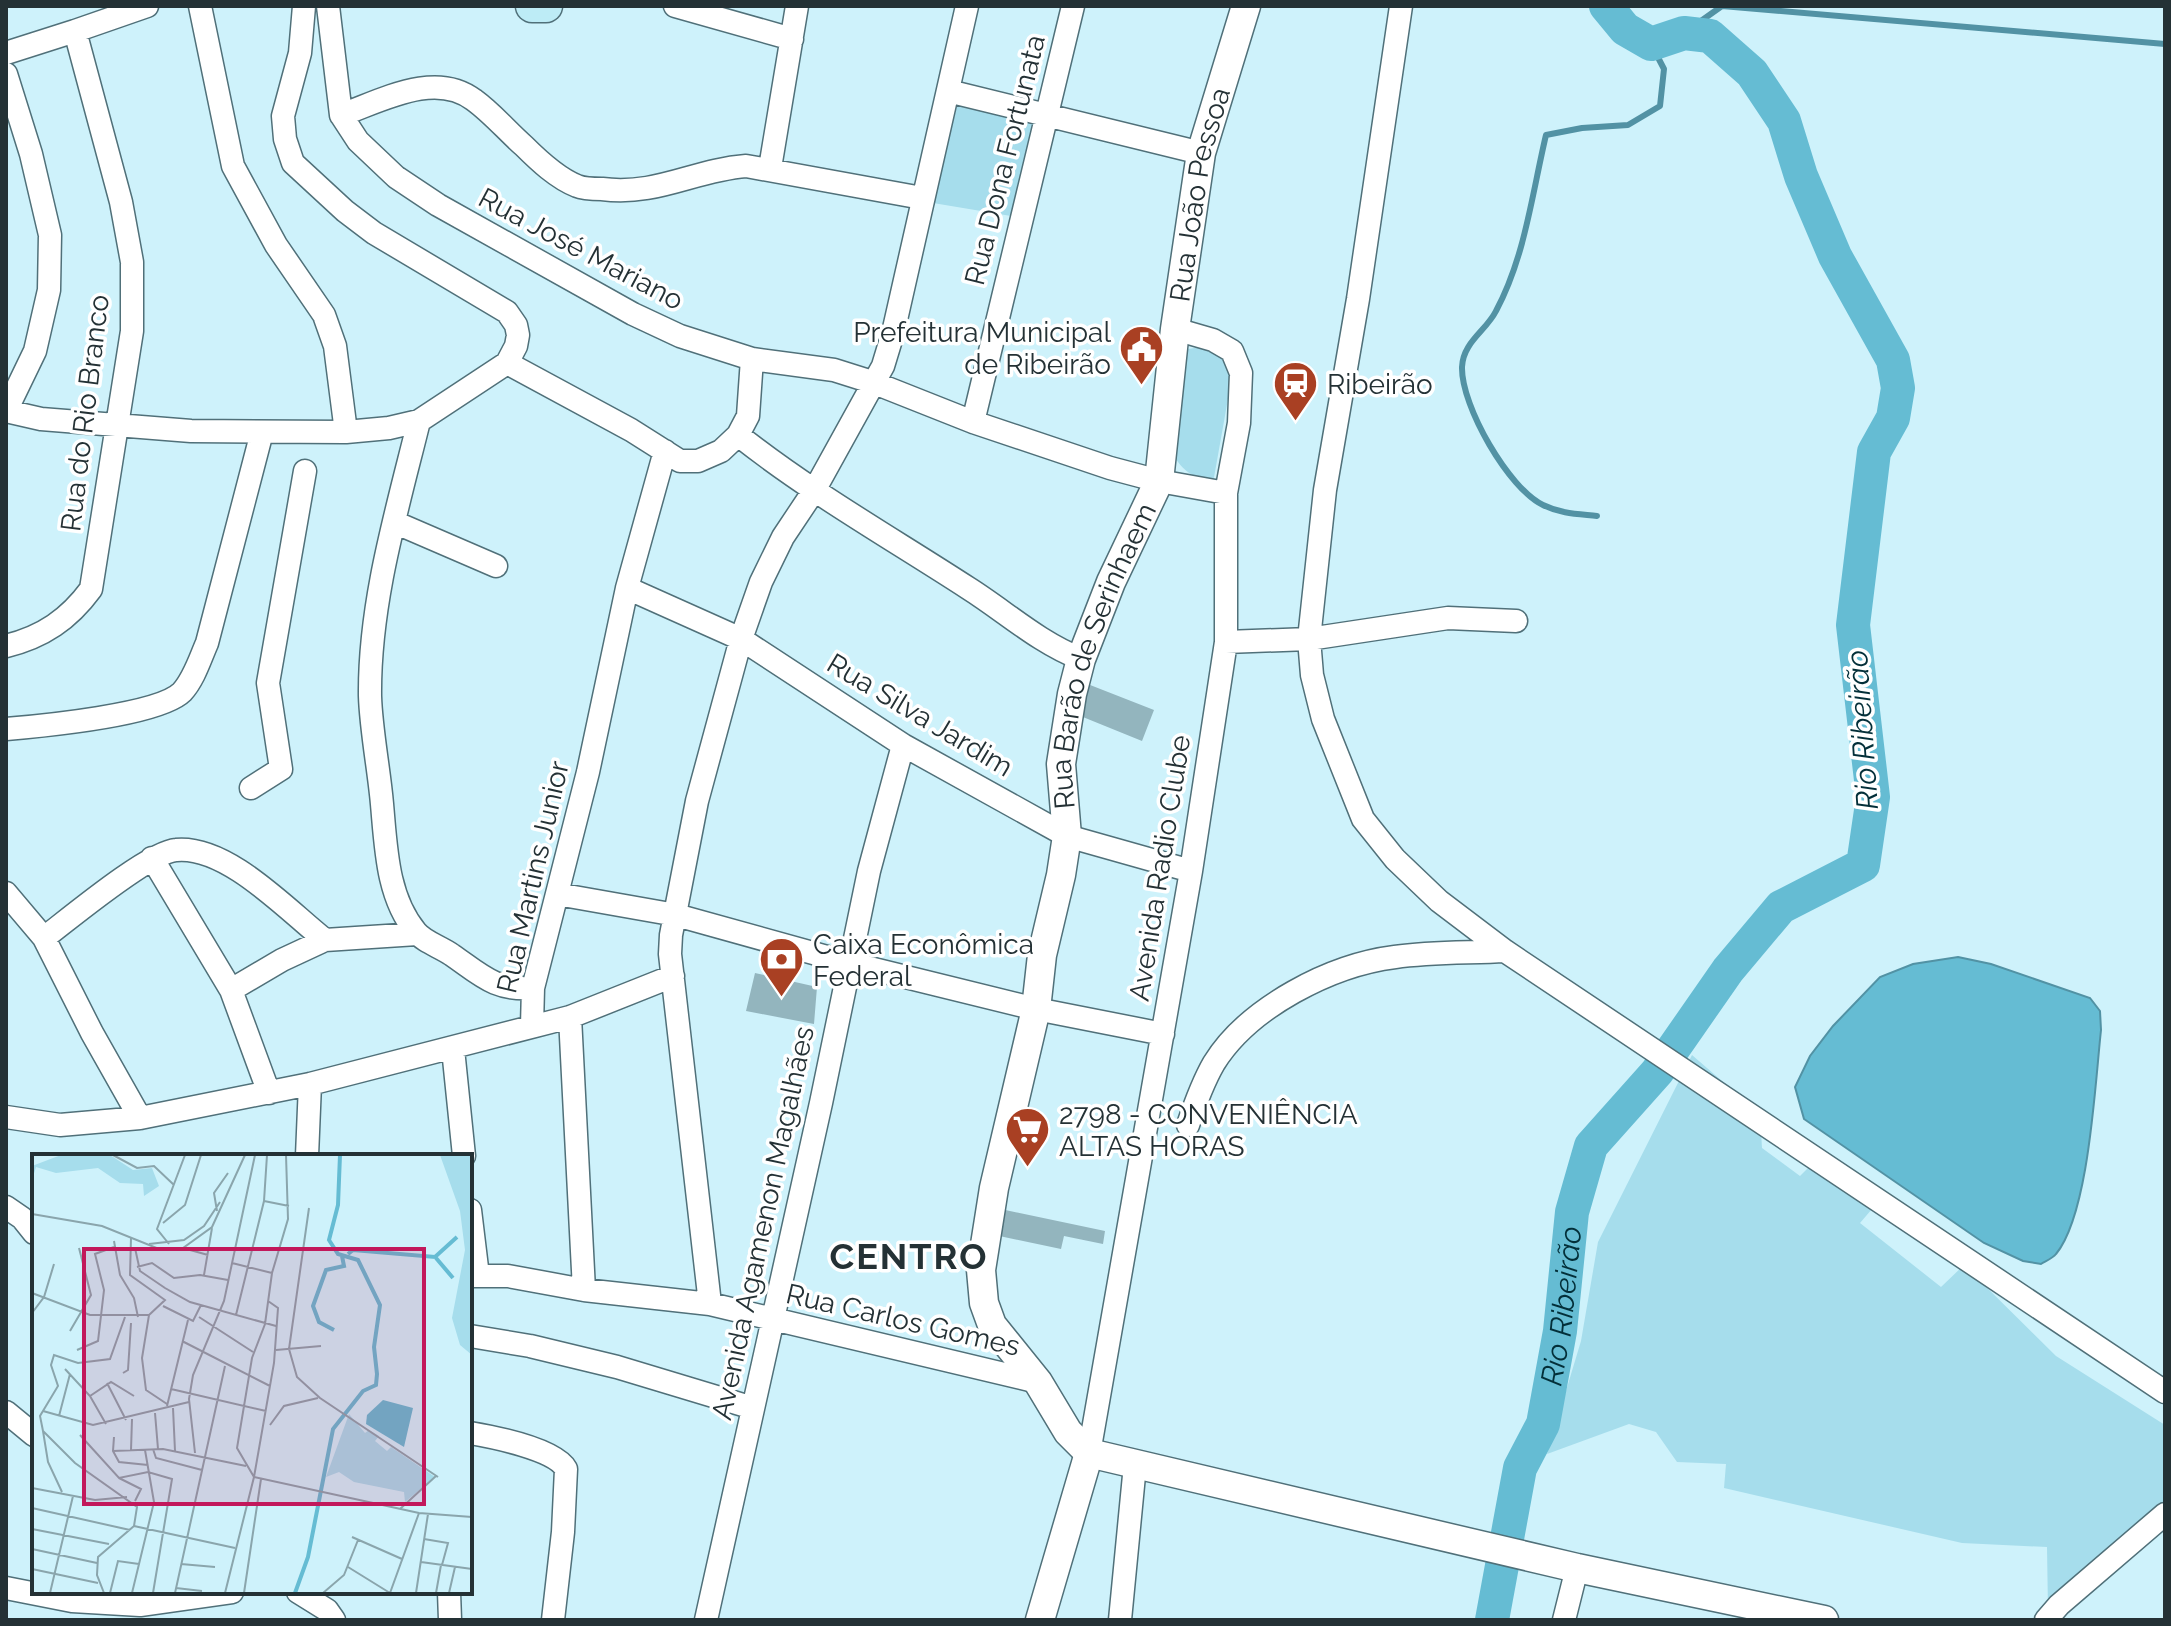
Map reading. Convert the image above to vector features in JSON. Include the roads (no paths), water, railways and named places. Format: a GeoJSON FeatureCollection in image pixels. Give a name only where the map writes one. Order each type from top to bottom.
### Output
{"type":"FeatureCollection","features":[{"type":"Feature","properties":{"kind":"main road"},"geometry":{"type":"LineString","coordinates":[[532,6],[546,6]]}},
{"type":"Feature","properties":{"kind":"street"},"geometry":{"type":"LineString","coordinates":[[6,53],[147,6]]}},
{"type":"Feature","properties":{"kind":"street"},"geometry":{"type":"LineString","coordinates":[[200,6],[233,166],[276,245],[324,315],[335,346],[346,432]]}},
{"type":"Feature","properties":{"kind":"street"},"geometry":{"type":"LineString","coordinates":[[6,74],[31,154],[50,235],[49,290],[35,351],[6,411],[41,419],[191,431],[346,432],[389,428],[419,421],[507,363],[516,346],[516,325],[507,312],[374,233],[293,163],[285,139],[283,116],[300,53],[304,6]]}},
{"type":"Feature","properties":{"kind":"street","name":"Rua José Mariano"},"geometry":{"type":"LineString","coordinates":[[328,6],[341,115],[358,141],[382,165],[438,205],[633,314],[680,336],[752,359],[834,370],[872,382],[973,422],[1110,468],[1226,493]]}},
{"type":"Feature","properties":{"kind":"street"},"geometry":{"type":"LineString","coordinates":[[675,6],[792,39]]}},
{"type":"Feature","properties":{"kind":"street"},"geometry":{"type":"LineString","coordinates":[[770,168],[797,6]]}},
{"type":"Feature","properties":{"kind":"street"},"geometry":{"type":"LineString","coordinates":[[710,1304],[671,945],[697,801],[741,639],[761,582],[783,537],[815,489],[883,366],[967,6]]}},
{"type":"Feature","properties":{"kind":"street","name":"Rua Dona Fortunata"},"geometry":{"type":"LineString","coordinates":[[973,422],[1073,6]]}},
{"type":"Feature","properties":{"kind":"street","name":"Rua João Pessoa"},"geometry":{"type":"LineString","coordinates":[[1159,481],[1175,329],[1201,153],[1246,6]]}},
{"type":"Feature","properties":{"kind":"street"},"geometry":{"type":"LineString","coordinates":[[1401,6],[1358,299],[1325,490],[1309,639],[1312,675],[1323,719],[1363,819],[1395,859],[1439,901],[1505,951],[2165,1392]]}},
{"type":"Feature","properties":{"kind":"street","name":"Rua do Rio Branco"},"geometry":{"type":"LineString","coordinates":[[6,646],[44,631],[64,619],[74,612],[91,589],[132,331],[132,262],[121,202],[75,31]]}},
{"type":"Feature","properties":{"kind":"street"},"geometry":{"type":"LineString","coordinates":[[341,115],[412,90],[437,87],[460,91],[474,100],[544,166],[578,187],[616,191],[662,187],[724,167],[746,166],[922,198]]}},
{"type":"Feature","properties":{"kind":"street"},"geometry":{"type":"LineString","coordinates":[[948,91],[1201,153]]}},
{"type":"Feature","properties":{"kind":"street","name":"Avenida Radio Clube"},"geometry":{"type":"LineString","coordinates":[[1089,1453],[1191,871],[1226,642],[1226,493],[1239,423],[1241,373],[1232,351],[1213,340],[1175,329]]}},
{"type":"Feature","properties":{"kind":"street"},"geometry":{"type":"LineString","coordinates":[[507,363],[680,461],[698,461],[721,451],[738,435],[748,416],[752,359]]}},
{"type":"Feature","properties":{"kind":"street"},"geometry":{"type":"LineString","coordinates":[[419,421],[394,522],[376,619],[370,697],[386,854],[397,900],[417,934],[495,984],[513,990],[533,988]]}},
{"type":"Feature","properties":{"kind":"street"},"geometry":{"type":"LineString","coordinates":[[6,729],[61,725],[91,719],[167,703],[182,692],[195,672],[207,643],[262,432]]}},
{"type":"Feature","properties":{"kind":"street"},"geometry":{"type":"LineString","coordinates":[[738,435],[770,460],[973,591],[1048,645],[1081,659]]}},
{"type":"Feature","properties":{"kind":"street","name":"Rua Martins Junior"},"geometry":{"type":"LineString","coordinates":[[6,1117],[60,1125],[140,1118],[310,1084],[532,1026],[533,988],[588,772],[627,588],[665,451]]}},
{"type":"Feature","properties":{"kind":"street"},"geometry":{"type":"LineString","coordinates":[[251,788],[281,769],[268,683],[305,471]]}},
{"type":"Feature","properties":{"kind":"street","name":"Rua Barão de Serinhaem"},"geometry":{"type":"LineString","coordinates":[[1089,1453],[1068,1432],[1038,1382],[992,1325],[984,1303],[981,1270],[994,1188],[1036,1009],[1042,955],[1061,875],[1067,836],[1061,764],[1065,725],[1081,659],[1111,582],[1159,481]]}},
{"type":"Feature","properties":{"kind":"street"},"geometry":{"type":"LineString","coordinates":[[394,522],[496,566]]}},
{"type":"Feature","properties":{"kind":"street","name":"Rua Silva Jardim"},"geometry":{"type":"LineString","coordinates":[[627,588],[741,639],[903,745],[1067,836],[1191,871]]}},
{"type":"Feature","properties":{"kind":"street"},"geometry":{"type":"LineString","coordinates":[[1226,642],[1309,639],[1448,618],[1516,621]]}},
{"type":"Feature","properties":{"kind":"street","name":"Avenida Agamenon Magalhães"},"geometry":{"type":"LineString","coordinates":[[706,1620],[869,871],[903,745]]}},
{"type":"Feature","properties":{"kind":"street"},"geometry":{"type":"LineString","coordinates":[[44,938],[152,858],[175,850],[201,852],[229,863],[325,940]]}},
{"type":"Feature","properties":{"kind":"street"},"geometry":{"type":"LineString","coordinates":[[152,858],[231,990],[269,1093]]}},
{"type":"Feature","properties":{"kind":"street"},"geometry":{"type":"LineString","coordinates":[[6,893],[44,938],[140,1118]]}},
{"type":"Feature","properties":{"kind":"street"},"geometry":{"type":"LineString","coordinates":[[557,894],[676,915],[849,963],[1036,1009],[1163,1034]]}},
{"type":"Feature","properties":{"kind":"street"},"geometry":{"type":"LineString","coordinates":[[231,990],[282,960],[325,940],[417,934]]}},
{"type":"Feature","properties":{"kind":"street"},"geometry":{"type":"LineString","coordinates":[[1188,1125],[1214,1063],[1247,1026],[1275,1002],[1359,965],[1420,955],[1505,951]]}},
{"type":"Feature","properties":{"kind":"street"},"geometry":{"type":"LineString","coordinates":[[532,1026],[570,1017],[673,976]]}},
{"type":"Feature","properties":{"kind":"street"},"geometry":{"type":"LineString","coordinates":[[570,1017],[584,1290]]}},
{"type":"Feature","properties":{"kind":"street"},"geometry":{"type":"LineString","coordinates":[[453,1049],[464,1154]]}},
{"type":"Feature","properties":{"kind":"street"},"geometry":{"type":"LineString","coordinates":[[307,1154],[310,1084]]}},
{"type":"Feature","properties":{"kind":"street"},"geometry":{"type":"LineString","coordinates":[[6,1207],[22,1218],[32,1230]]}},
{"type":"Feature","properties":{"kind":"street"},"geometry":{"type":"LineString","coordinates":[[472,1243],[474,1276]]}},
{"type":"Feature","properties":{"kind":"street","name":"Rua Carlos Gomes"},"geometry":{"type":"LineString","coordinates":[[474,1276],[508,1276],[584,1290],[710,1304],[1038,1382]]}},
{"type":"Feature","properties":{"kind":"street"},"geometry":{"type":"LineString","coordinates":[[472,1336],[530,1346],[617,1367],[753,1408]]}},
{"type":"Feature","properties":{"kind":"street"},"geometry":{"type":"LineString","coordinates":[[6,1412],[32,1433]]}},
{"type":"Feature","properties":{"kind":"street"},"geometry":{"type":"LineString","coordinates":[[472,1433],[516,1444],[563,1463],[567,1479],[553,1620]]}},
{"type":"Feature","properties":{"kind":"street"},"geometry":{"type":"LineString","coordinates":[[1040,1620],[1089,1453],[1577,1568],[1824,1620]]}},
{"type":"Feature","properties":{"kind":"street"},"geometry":{"type":"LineString","coordinates":[[1120,1620],[1135,1465]]}},
{"type":"Feature","properties":{"kind":"street"},"geometry":{"type":"LineString","coordinates":[[2046,1620],[2059,1605],[2165,1514]]}},
{"type":"Feature","properties":{"kind":"street"},"geometry":{"type":"LineString","coordinates":[[1564,1620],[1577,1568]]}},
{"type":"Feature","properties":{"kind":"street"},"geometry":{"type":"LineString","coordinates":[[6,1588],[32,1593]]}},
{"type":"Feature","properties":{"kind":"street"},"geometry":{"type":"LineString","coordinates":[[36,1594],[72,1601],[140,1605],[218,1594]]}},
{"type":"Feature","properties":{"kind":"street"},"geometry":{"type":"LineString","coordinates":[[303,1594],[333,1607]]}},
{"type":"Feature","properties":{"kind":"street"},"geometry":{"type":"LineString","coordinates":[[449,1594],[450,1620]]}},
{"type":"Feature","properties":{"kind":"waterway","name":"Rio Ribeirão"},"geometry":{"type":"LineString","coordinates":[[1492,1620],[1520,1468],[1543,1424],[1560,1331],[1572,1212],[1591,1146],[1657,1072],[1728,970],[1781,907],[1863,865],[1873,797],[1853,625],[1874,452],[1893,418],[1898,388],[1893,360],[1835,256],[1801,176],[1784,121],[1752,73],[1710,36],[1684,33],[1651,44],[1625,29],[1606,6]]}},
{"type":"Feature","properties":{"kind":"waterway"},"geometry":{"type":"LineString","coordinates":[[1684,33],[1722,6],[2165,44]]}},
{"type":"Feature","properties":{"kind":"waterway"},"geometry":{"type":"LineString","coordinates":[[1597,516],[1550,508],[1530,496],[1516,482],[1489,445],[1469,403],[1463,358],[1492,318],[1514,269],[1527,225],[1546,135],[1582,128],[1628,125],[1660,106],[1664,69],[1651,44]]}},
{"type":"Feature","properties":{"kind":"place","name":"Prefeitura Municipal de Ribeirão"},"geometry":{"type":"Point","coordinates":[1142,387]}},
{"type":"Feature","properties":{"kind":"place","name":"Ribeirão"},"geometry":{"type":"Point","coordinates":[1296,423]}},
{"type":"Feature","properties":{"kind":"place","name":"Caixa Econômica Federal"},"geometry":{"type":"Point","coordinates":[782,999]}},
{"type":"Feature","properties":{"kind":"place","name":"2798 - CONVENIÊNCIA ALTAS HORAS"},"geometry":{"type":"Point","coordinates":[1028,1169]}},
{"type":"Feature","properties":{"kind":"district","name":"CENTRO"},"geometry":{"type":"Point","coordinates":[909,1256]}}]}
